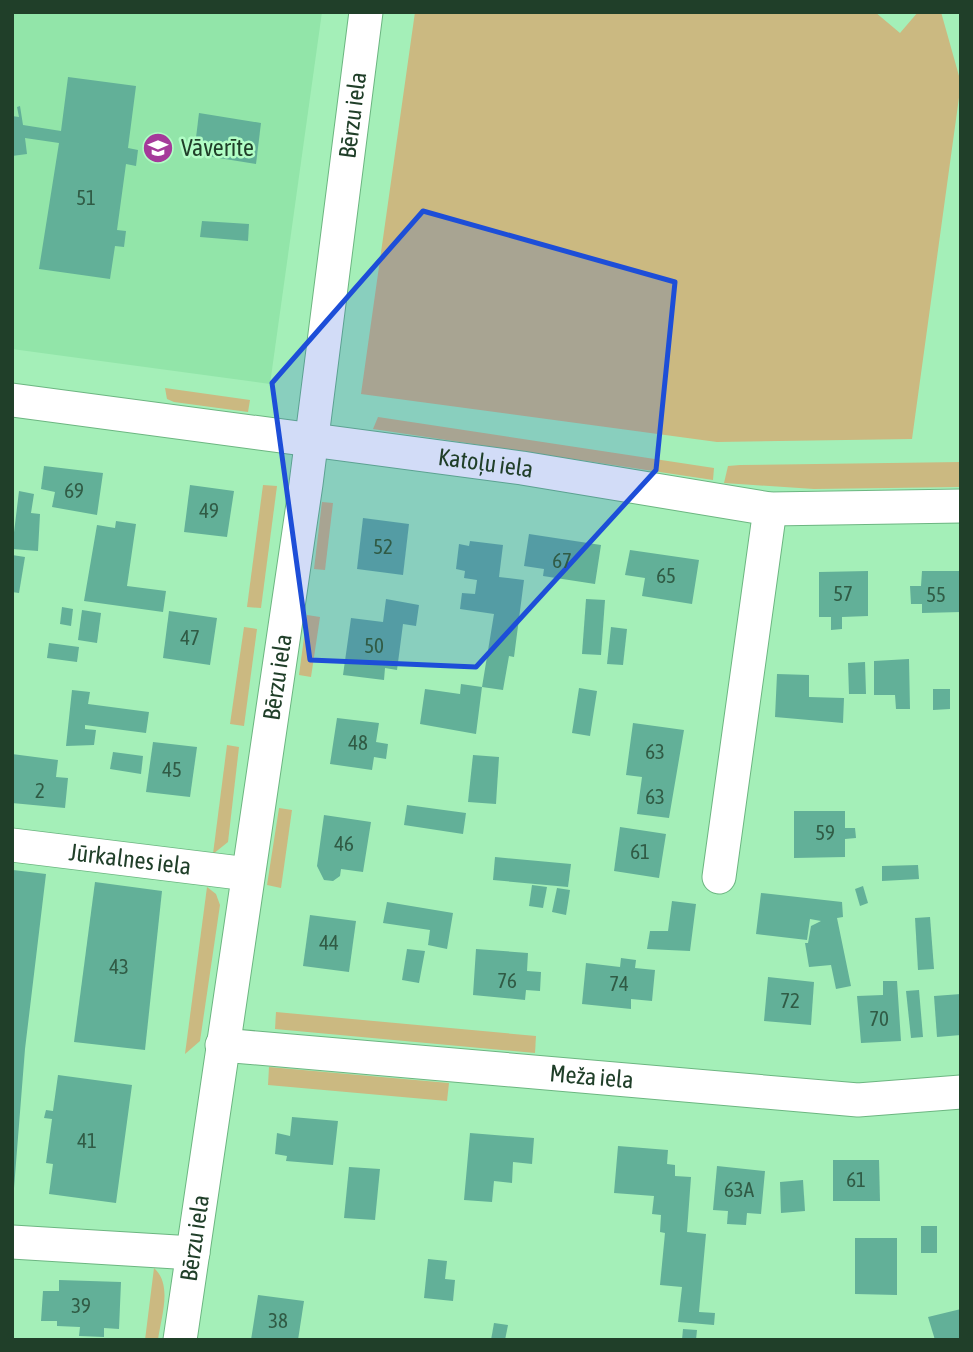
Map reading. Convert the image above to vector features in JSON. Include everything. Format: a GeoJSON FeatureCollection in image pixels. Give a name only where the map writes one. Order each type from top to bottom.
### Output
{"type":"FeatureCollection","features":[{"type":"Feature","properties":{"kind":"street","name":"Bērzu iela"},"geometry":{"type":"LineString","coordinates":[[180,1340],[312,438],[366,12]]}},
{"type":"Feature","properties":{"kind":"street","name":"Katoļu iela"},"geometry":{"type":"LineString","coordinates":[[12,400],[522,468],[770,509],[961,506]]}},
{"type":"Feature","properties":{"kind":"street"},"geometry":{"type":"LineString","coordinates":[[719,877],[770,509]]}},
{"type":"Feature","properties":{"kind":"street","name":"Jūrkalnes iela"},"geometry":{"type":"LineString","coordinates":[[12,845],[248,874]]}},
{"type":"Feature","properties":{"kind":"street","name":"Meža iela"},"geometry":{"type":"LineString","coordinates":[[222,1045],[858,1100],[961,1092]]}},
{"type":"Feature","properties":{"kind":"street"},"geometry":{"type":"LineString","coordinates":[[12,1242],[192,1253]]}},
{"type":"Feature","properties":{"kind":"highlighted area"},"geometry":{"type":"Polygon","coordinates":[[[423,211],[675,282],[656,470],[476,667],[310,660],[272,383],[423,211]]]}},
{"type":"Feature","properties":{"kind":"shaded area","name":"Vāverīte"},"geometry":{"type":"Polygon","coordinates":[[[12,12],[322,12],[270,384],[12,349],[12,12]]]}},
{"type":"Feature","properties":{"kind":"shaded area"},"geometry":{"type":"Polygon","coordinates":[[[415,12],[875,12],[900,33],[918,12],[941,12],[961,83],[912,439],[717,442],[361,394],[415,12]]]}},
{"type":"Feature","properties":{"kind":"shaded area"},"geometry":{"type":"Polygon","coordinates":[[[165,388],[250,400],[248,412],[174,402],[167,399],[165,388]]]}},
{"type":"Feature","properties":{"kind":"shaded area"},"geometry":{"type":"Polygon","coordinates":[[[378,417],[714,468],[713,480],[373,429],[378,417]]]}},
{"type":"Feature","properties":{"kind":"shaded area"},"geometry":{"type":"Polygon","coordinates":[[[961,462],[961,487],[814,489],[724,483],[728,466],[961,462]]]}},
{"type":"Feature","properties":{"kind":"shaded area"},"geometry":{"type":"Polygon","coordinates":[[[263,485],[277,486],[261,608],[247,607],[263,485]]]}},
{"type":"Feature","properties":{"kind":"shaded area"},"geometry":{"type":"Polygon","coordinates":[[[322,502],[333,503],[325,570],[314,569],[322,502]]]}},
{"type":"Feature","properties":{"kind":"shaded area"},"geometry":{"type":"Polygon","coordinates":[[[307,615],[320,617],[311,677],[299,675],[307,615]]]}},
{"type":"Feature","properties":{"kind":"shaded area"},"geometry":{"type":"Polygon","coordinates":[[[244,627],[257,629],[244,726],[230,724],[244,627]]]}},
{"type":"Feature","properties":{"kind":"shaded area"},"geometry":{"type":"Polygon","coordinates":[[[227,745],[239,747],[228,842],[213,854],[227,745]]]}},
{"type":"Feature","properties":{"kind":"shaded area"},"geometry":{"type":"Polygon","coordinates":[[[279,808],[292,810],[281,888],[267,885],[279,808]]]}},
{"type":"Feature","properties":{"kind":"shaded area"},"geometry":{"type":"Polygon","coordinates":[[[207,887],[216,894],[220,905],[200,1041],[185,1054],[207,887]]]}},
{"type":"Feature","properties":{"kind":"shaded area"},"geometry":{"type":"Polygon","coordinates":[[[276,1012],[536,1036],[535,1053],[275,1029],[276,1012]]]}},
{"type":"Feature","properties":{"kind":"shaded area"},"geometry":{"type":"Polygon","coordinates":[[[269,1067],[449,1083],[447,1101],[268,1085],[269,1067]]]}},
{"type":"Feature","properties":{"kind":"shaded area"},"geometry":{"type":"Polygon","coordinates":[[[154,1268],[163,1283],[163,1312],[158,1340],[145,1340],[154,1268]]]}},
{"type":"Feature","properties":{"kind":"building"},"geometry":{"type":"Polygon","coordinates":[[[68,77],[136,86],[128,148],[138,150],[136,166],[126,164],[117,230],[126,231],[124,247],[115,246],[110,279],[39,269],[59,143],[25,138],[27,154],[12,156],[12,116],[19,117],[17,107],[20,106],[23,125],[61,131],[68,77]]]}},
{"type":"Feature","properties":{"kind":"building"},"geometry":{"type":"Polygon","coordinates":[[[199,113],[261,123],[256,164],[194,154],[199,113]]]}},
{"type":"Feature","properties":{"kind":"building"},"geometry":{"type":"Polygon","coordinates":[[[202,221],[249,224],[248,241],[200,237],[202,221]]]}},
{"type":"Feature","properties":{"kind":"building"},"geometry":{"type":"Polygon","coordinates":[[[44,466],[103,473],[97,515],[52,507],[55,492],[41,489],[44,466]]]}},
{"type":"Feature","properties":{"kind":"building"},"geometry":{"type":"Polygon","coordinates":[[[190,485],[234,491],[227,537],[184,532],[190,485]]]}},
{"type":"Feature","properties":{"kind":"building"},"geometry":{"type":"Polygon","coordinates":[[[19,491],[34,494],[31,513],[40,514],[38,551],[12,549],[19,491]]]}},
{"type":"Feature","properties":{"kind":"building"},"geometry":{"type":"Polygon","coordinates":[[[363,518],[409,524],[403,575],[357,569],[363,518]]]}},
{"type":"Feature","properties":{"kind":"building"},"geometry":{"type":"Polygon","coordinates":[[[116,521],[136,524],[127,586],[166,591],[163,612],[84,601],[97,525],[115,528],[116,521]]]}},
{"type":"Feature","properties":{"kind":"building"},"geometry":{"type":"Polygon","coordinates":[[[529,534],[601,545],[595,584],[543,576],[544,569],[524,566],[529,534]]]}},
{"type":"Feature","properties":{"kind":"building"},"geometry":{"type":"Polygon","coordinates":[[[470,541],[503,545],[499,577],[524,580],[514,657],[509,656],[503,690],[482,687],[494,614],[460,609],[462,593],[475,594],[477,580],[464,578],[465,571],[456,569],[459,544],[469,546],[470,541]]]}},
{"type":"Feature","properties":{"kind":"building"},"geometry":{"type":"Polygon","coordinates":[[[630,550],[699,560],[692,604],[642,596],[645,578],[625,575],[630,550]]]}},
{"type":"Feature","properties":{"kind":"building"},"geometry":{"type":"Polygon","coordinates":[[[12,555],[25,557],[19,593],[12,592],[12,555]]]}},
{"type":"Feature","properties":{"kind":"building"},"geometry":{"type":"Polygon","coordinates":[[[868,571],[868,616],[842,617],[842,629],[831,630],[831,617],[819,617],[819,572],[868,571]]]}},
{"type":"Feature","properties":{"kind":"building"},"geometry":{"type":"Polygon","coordinates":[[[922,571],[961,571],[961,612],[922,613],[922,604],[911,604],[910,586],[921,586],[922,571]]]}},
{"type":"Feature","properties":{"kind":"building"},"geometry":{"type":"Polygon","coordinates":[[[386,599],[419,605],[416,626],[403,624],[397,670],[385,668],[384,680],[343,675],[351,618],[383,622],[386,599]]]}},
{"type":"Feature","properties":{"kind":"building"},"geometry":{"type":"Polygon","coordinates":[[[586,599],[605,600],[601,655],[582,654],[586,599]]]}},
{"type":"Feature","properties":{"kind":"building"},"geometry":{"type":"Polygon","coordinates":[[[62,607],[73,609],[71,626],[60,624],[62,607]]]}},
{"type":"Feature","properties":{"kind":"building"},"geometry":{"type":"Polygon","coordinates":[[[82,610],[101,613],[97,643],[78,640],[82,610]]]}},
{"type":"Feature","properties":{"kind":"building"},"geometry":{"type":"Polygon","coordinates":[[[169,611],[217,618],[210,665],[163,658],[169,611]]]}},
{"type":"Feature","properties":{"kind":"building"},"geometry":{"type":"Polygon","coordinates":[[[611,627],[627,629],[623,665],[607,664],[611,627]]]}},
{"type":"Feature","properties":{"kind":"building"},"geometry":{"type":"Polygon","coordinates":[[[49,643],[79,647],[77,662],[47,658],[49,643]]]}},
{"type":"Feature","properties":{"kind":"building"},"geometry":{"type":"Polygon","coordinates":[[[909,659],[910,709],[896,709],[895,695],[874,695],[874,661],[909,659]]]}},
{"type":"Feature","properties":{"kind":"building"},"geometry":{"type":"Polygon","coordinates":[[[865,662],[866,694],[849,694],[848,663],[865,662]]]}},
{"type":"Feature","properties":{"kind":"building"},"geometry":{"type":"Polygon","coordinates":[[[777,674],[809,675],[809,697],[844,698],[843,723],[775,717],[777,674]]]}},
{"type":"Feature","properties":{"kind":"building"},"geometry":{"type":"Polygon","coordinates":[[[461,684],[482,687],[476,734],[420,724],[425,689],[460,694],[461,684]]]}},
{"type":"Feature","properties":{"kind":"building"},"geometry":{"type":"Polygon","coordinates":[[[579,688],[597,691],[590,736],[572,733],[579,688]]]}},
{"type":"Feature","properties":{"kind":"building"},"geometry":{"type":"Polygon","coordinates":[[[933,689],[950,689],[950,709],[933,710],[933,689]]]}},
{"type":"Feature","properties":{"kind":"building"},"geometry":{"type":"Polygon","coordinates":[[[72,690],[90,692],[88,704],[149,712],[146,733],[85,725],[85,729],[96,730],[94,745],[66,746],[72,690]]]}},
{"type":"Feature","properties":{"kind":"building"},"geometry":{"type":"Polygon","coordinates":[[[337,718],[379,723],[376,742],[388,744],[386,759],[374,757],[372,770],[330,764],[337,718]]]}},
{"type":"Feature","properties":{"kind":"building"},"geometry":{"type":"Polygon","coordinates":[[[633,723],[684,730],[669,818],[637,814],[642,777],[626,775],[633,723]]]}},
{"type":"Feature","properties":{"kind":"building"},"geometry":{"type":"Polygon","coordinates":[[[153,742],[197,747],[190,797],[146,792],[153,742]]]}},
{"type":"Feature","properties":{"kind":"building"},"geometry":{"type":"Polygon","coordinates":[[[113,752],[143,756],[141,774],[110,769],[113,752]]]}},
{"type":"Feature","properties":{"kind":"building"},"geometry":{"type":"Polygon","coordinates":[[[12,754],[58,760],[56,777],[68,778],[65,808],[12,803],[12,754]]]}},
{"type":"Feature","properties":{"kind":"building"},"geometry":{"type":"Polygon","coordinates":[[[473,755],[499,757],[496,804],[468,802],[473,755]]]}},
{"type":"Feature","properties":{"kind":"building"},"geometry":{"type":"Polygon","coordinates":[[[407,805],[466,813],[463,834],[404,825],[407,805]]]}},
{"type":"Feature","properties":{"kind":"building"},"geometry":{"type":"Polygon","coordinates":[[[794,811],[845,811],[845,828],[855,828],[856,838],[845,839],[845,857],[794,858],[794,811]]]}},
{"type":"Feature","properties":{"kind":"building"},"geometry":{"type":"Polygon","coordinates":[[[324,815],[371,822],[363,872],[341,869],[340,876],[333,881],[324,880],[317,866],[324,815]]]}},
{"type":"Feature","properties":{"kind":"building"},"geometry":{"type":"Polygon","coordinates":[[[620,827],[666,834],[659,878],[614,871],[620,827]]]}},
{"type":"Feature","properties":{"kind":"building"},"geometry":{"type":"Polygon","coordinates":[[[495,857],[571,864],[568,887],[493,880],[495,857]]]}},
{"type":"Feature","properties":{"kind":"building"},"geometry":{"type":"Polygon","coordinates":[[[918,865],[919,879],[882,881],[882,866],[918,865]]]}},
{"type":"Feature","properties":{"kind":"building"},"geometry":{"type":"Polygon","coordinates":[[[13,870],[46,874],[25,1049],[14,1188],[13,870]]]}},
{"type":"Feature","properties":{"kind":"building"},"geometry":{"type":"Polygon","coordinates":[[[95,882],[162,891],[145,1050],[74,1042],[95,882]]]}},
{"type":"Feature","properties":{"kind":"building"},"geometry":{"type":"Polygon","coordinates":[[[532,885],[547,887],[543,908],[529,906],[532,885]]]}},
{"type":"Feature","properties":{"kind":"building"},"geometry":{"type":"Polygon","coordinates":[[[863,886],[868,903],[860,906],[855,889],[863,886]]]}},
{"type":"Feature","properties":{"kind":"building"},"geometry":{"type":"Polygon","coordinates":[[[557,888],[570,890],[566,915],[552,912],[557,888]]]}},
{"type":"Feature","properties":{"kind":"building"},"geometry":{"type":"Polygon","coordinates":[[[761,893],[842,902],[843,917],[837,918],[851,986],[836,989],[831,965],[809,967],[805,943],[808,943],[811,926],[821,921],[810,919],[807,940],[756,934],[761,893]]]}},
{"type":"Feature","properties":{"kind":"building"},"geometry":{"type":"Polygon","coordinates":[[[672,901],[696,904],[690,951],[647,949],[650,931],[668,931],[672,901]]]}},
{"type":"Feature","properties":{"kind":"building"},"geometry":{"type":"Polygon","coordinates":[[[387,902],[453,913],[447,949],[428,945],[430,930],[383,923],[387,902]]]}},
{"type":"Feature","properties":{"kind":"building"},"geometry":{"type":"Polygon","coordinates":[[[310,915],[356,921],[349,972],[303,966],[310,915]]]}},
{"type":"Feature","properties":{"kind":"building"},"geometry":{"type":"Polygon","coordinates":[[[930,917],[934,969],[918,970],[915,918],[930,917]]]}},
{"type":"Feature","properties":{"kind":"building"},"geometry":{"type":"Polygon","coordinates":[[[407,949],[425,951],[419,983],[402,980],[407,949]]]}},
{"type":"Feature","properties":{"kind":"building"},"geometry":{"type":"Polygon","coordinates":[[[476,949],[528,953],[527,971],[541,972],[540,991],[526,990],[525,1000],[473,995],[476,949]]]}},
{"type":"Feature","properties":{"kind":"building"},"geometry":{"type":"Polygon","coordinates":[[[621,958],[636,960],[635,968],[655,970],[652,1001],[631,999],[631,1009],[582,1004],[586,963],[620,967],[621,958]]]}},
{"type":"Feature","properties":{"kind":"building"},"geometry":{"type":"Polygon","coordinates":[[[768,977],[814,982],[811,1025],[764,1021],[768,977]]]}},
{"type":"Feature","properties":{"kind":"building"},"geometry":{"type":"Polygon","coordinates":[[[883,981],[897,981],[901,1041],[861,1043],[857,996],[883,995],[883,981]]]}},
{"type":"Feature","properties":{"kind":"building"},"geometry":{"type":"Polygon","coordinates":[[[919,990],[923,1037],[911,1038],[906,991],[919,990]]]}},
{"type":"Feature","properties":{"kind":"building"},"geometry":{"type":"Polygon","coordinates":[[[961,994],[961,1035],[937,1037],[934,996],[961,994]]]}},
{"type":"Feature","properties":{"kind":"building"},"geometry":{"type":"Polygon","coordinates":[[[58,1075],[132,1085],[116,1203],[49,1194],[53,1164],[46,1163],[52,1119],[44,1118],[46,1110],[53,1111],[58,1075]]]}},
{"type":"Feature","properties":{"kind":"building"},"geometry":{"type":"Polygon","coordinates":[[[292,1117],[338,1121],[333,1165],[286,1161],[287,1156],[275,1154],[277,1133],[290,1136],[292,1117]]]}},
{"type":"Feature","properties":{"kind":"building"},"geometry":{"type":"Polygon","coordinates":[[[470,1133],[534,1138],[532,1164],[513,1162],[512,1183],[494,1181],[492,1202],[464,1200],[470,1133]]]}},
{"type":"Feature","properties":{"kind":"building"},"geometry":{"type":"Polygon","coordinates":[[[618,1146],[668,1150],[667,1164],[675,1165],[675,1176],[691,1177],[687,1232],[706,1234],[699,1312],[715,1313],[714,1325],[678,1322],[682,1287],[660,1285],[665,1233],[660,1232],[661,1215],[652,1214],[654,1196],[614,1193],[618,1146]]]}},
{"type":"Feature","properties":{"kind":"building"},"geometry":{"type":"Polygon","coordinates":[[[833,1160],[879,1160],[880,1201],[833,1201],[833,1160]]]}},
{"type":"Feature","properties":{"kind":"building"},"geometry":{"type":"Polygon","coordinates":[[[717,1166],[765,1171],[761,1214],[747,1213],[746,1225],[727,1224],[728,1211],[713,1210],[717,1166]]]}},
{"type":"Feature","properties":{"kind":"building"},"geometry":{"type":"Polygon","coordinates":[[[349,1167],[380,1169],[375,1220],[344,1218],[349,1167]]]}},
{"type":"Feature","properties":{"kind":"building"},"geometry":{"type":"Polygon","coordinates":[[[803,1180],[805,1211],[781,1213],[780,1182],[803,1180]]]}},
{"type":"Feature","properties":{"kind":"building"},"geometry":{"type":"Polygon","coordinates":[[[921,1226],[937,1226],[937,1253],[921,1253],[921,1226]]]}},
{"type":"Feature","properties":{"kind":"building"},"geometry":{"type":"Polygon","coordinates":[[[855,1238],[897,1238],[897,1295],[855,1294],[855,1238]]]}},
{"type":"Feature","properties":{"kind":"building"},"geometry":{"type":"Polygon","coordinates":[[[428,1259],[447,1261],[445,1279],[455,1280],[453,1301],[424,1298],[428,1259]]]}},
{"type":"Feature","properties":{"kind":"building"},"geometry":{"type":"Polygon","coordinates":[[[59,1280],[121,1282],[119,1329],[104,1328],[104,1337],[79,1336],[80,1327],[57,1326],[57,1321],[41,1321],[43,1291],[59,1291],[59,1280]]]}},
{"type":"Feature","properties":{"kind":"building"},"geometry":{"type":"Polygon","coordinates":[[[258,1295],[304,1301],[298,1340],[251,1340],[258,1295]]]}},
{"type":"Feature","properties":{"kind":"building"},"geometry":{"type":"Polygon","coordinates":[[[961,1309],[961,1340],[935,1340],[928,1317],[961,1309]]]}},
{"type":"Feature","properties":{"kind":"building"},"geometry":{"type":"Polygon","coordinates":[[[494,1323],[508,1325],[505,1340],[491,1340],[494,1323]]]}},
{"type":"Feature","properties":{"kind":"building"},"geometry":{"type":"Polygon","coordinates":[[[683,1329],[697,1330],[696,1340],[682,1340],[683,1329]]]}},
{"type":"Feature","properties":{"kind":"place","name":"Vāverīte"},"geometry":{"type":"Point","coordinates":[158,148]}}]}
